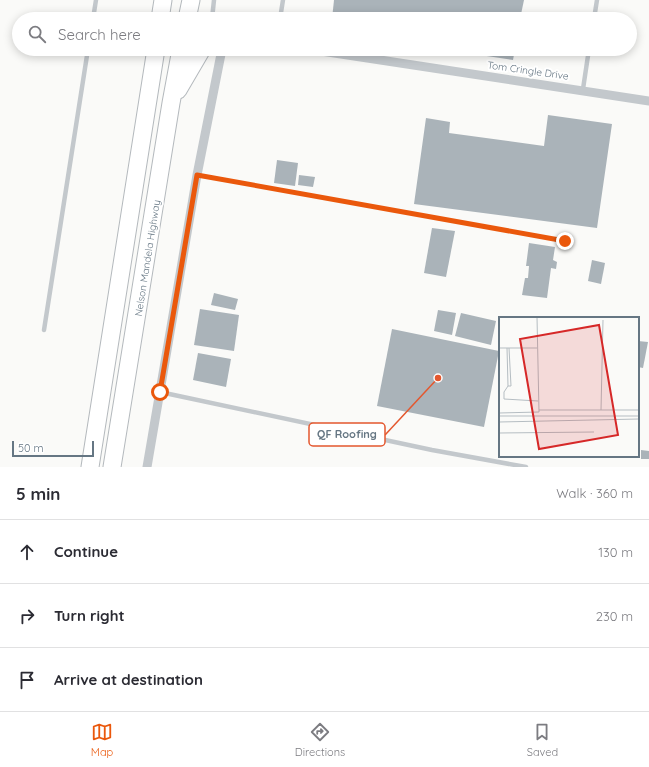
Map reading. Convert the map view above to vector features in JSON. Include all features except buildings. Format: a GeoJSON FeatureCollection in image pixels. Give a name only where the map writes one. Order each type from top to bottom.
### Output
{"type":"FeatureCollection","features":[{"type":"Feature","properties":{"kind":"highway"},"geometry":{"type":"LineString","coordinates":[[161,12],[163,0]]}},
{"type":"Feature","properties":{"kind":"highway"},"geometry":{"type":"LineString","coordinates":[[188,12],[191,0]]}},
{"type":"Feature","properties":{"kind":"highway"},"geometry":{"type":"LineString","coordinates":[[90,467],[155,56]]}},
{"type":"Feature","properties":{"kind":"highway","name":"Nelson Mandela Highway"},"geometry":{"type":"LineString","coordinates":[[112,467],[171,103],[181,56]]}},
{"type":"Feature","properties":{"kind":"highway"},"geometry":{"type":"LineString","coordinates":[[171,103],[198,56]]}},
{"type":"Feature","properties":{"kind":"street"},"geometry":{"type":"LineString","coordinates":[[147,467],[197,175],[221,56]]}},
{"type":"Feature","properties":{"kind":"street","name":"Tom Cringle Drive"},"geometry":{"type":"LineString","coordinates":[[356,56],[582,89],[649,101]]}},
{"type":"Feature","properties":{"kind":"lane"},"geometry":{"type":"LineString","coordinates":[[94,12],[96,0]]}},
{"type":"Feature","properties":{"kind":"lane"},"geometry":{"type":"LineString","coordinates":[[213,12],[214,0]]}},
{"type":"Feature","properties":{"kind":"lane"},"geometry":{"type":"LineString","coordinates":[[281,12],[283,0]]}},
{"type":"Feature","properties":{"kind":"lane"},"geometry":{"type":"LineString","coordinates":[[595,12],[597,0]]}},
{"type":"Feature","properties":{"kind":"lane"},"geometry":{"type":"LineString","coordinates":[[44,330],[87,56]]}},
{"type":"Feature","properties":{"kind":"lane"},"geometry":{"type":"LineString","coordinates":[[582,89],[588,56]]}},
{"type":"Feature","properties":{"kind":"lane"},"geometry":{"type":"LineString","coordinates":[[160,392],[424,448],[526,467]]}},
{"type":"Feature","properties":{"kind":"path"},"geometry":{"type":"LineString","coordinates":[[197,175],[565,241]]}},
{"type":"Feature","properties":{"kind":"place","name":"QF Roofing"},"geometry":{"type":"Point","coordinates":[438,378]}},
{"type":"Feature","properties":{"kind":"route"},"geometry":{"type":"LineString","coordinates":[[160,392],[197,175],[565,241]]}}]}
